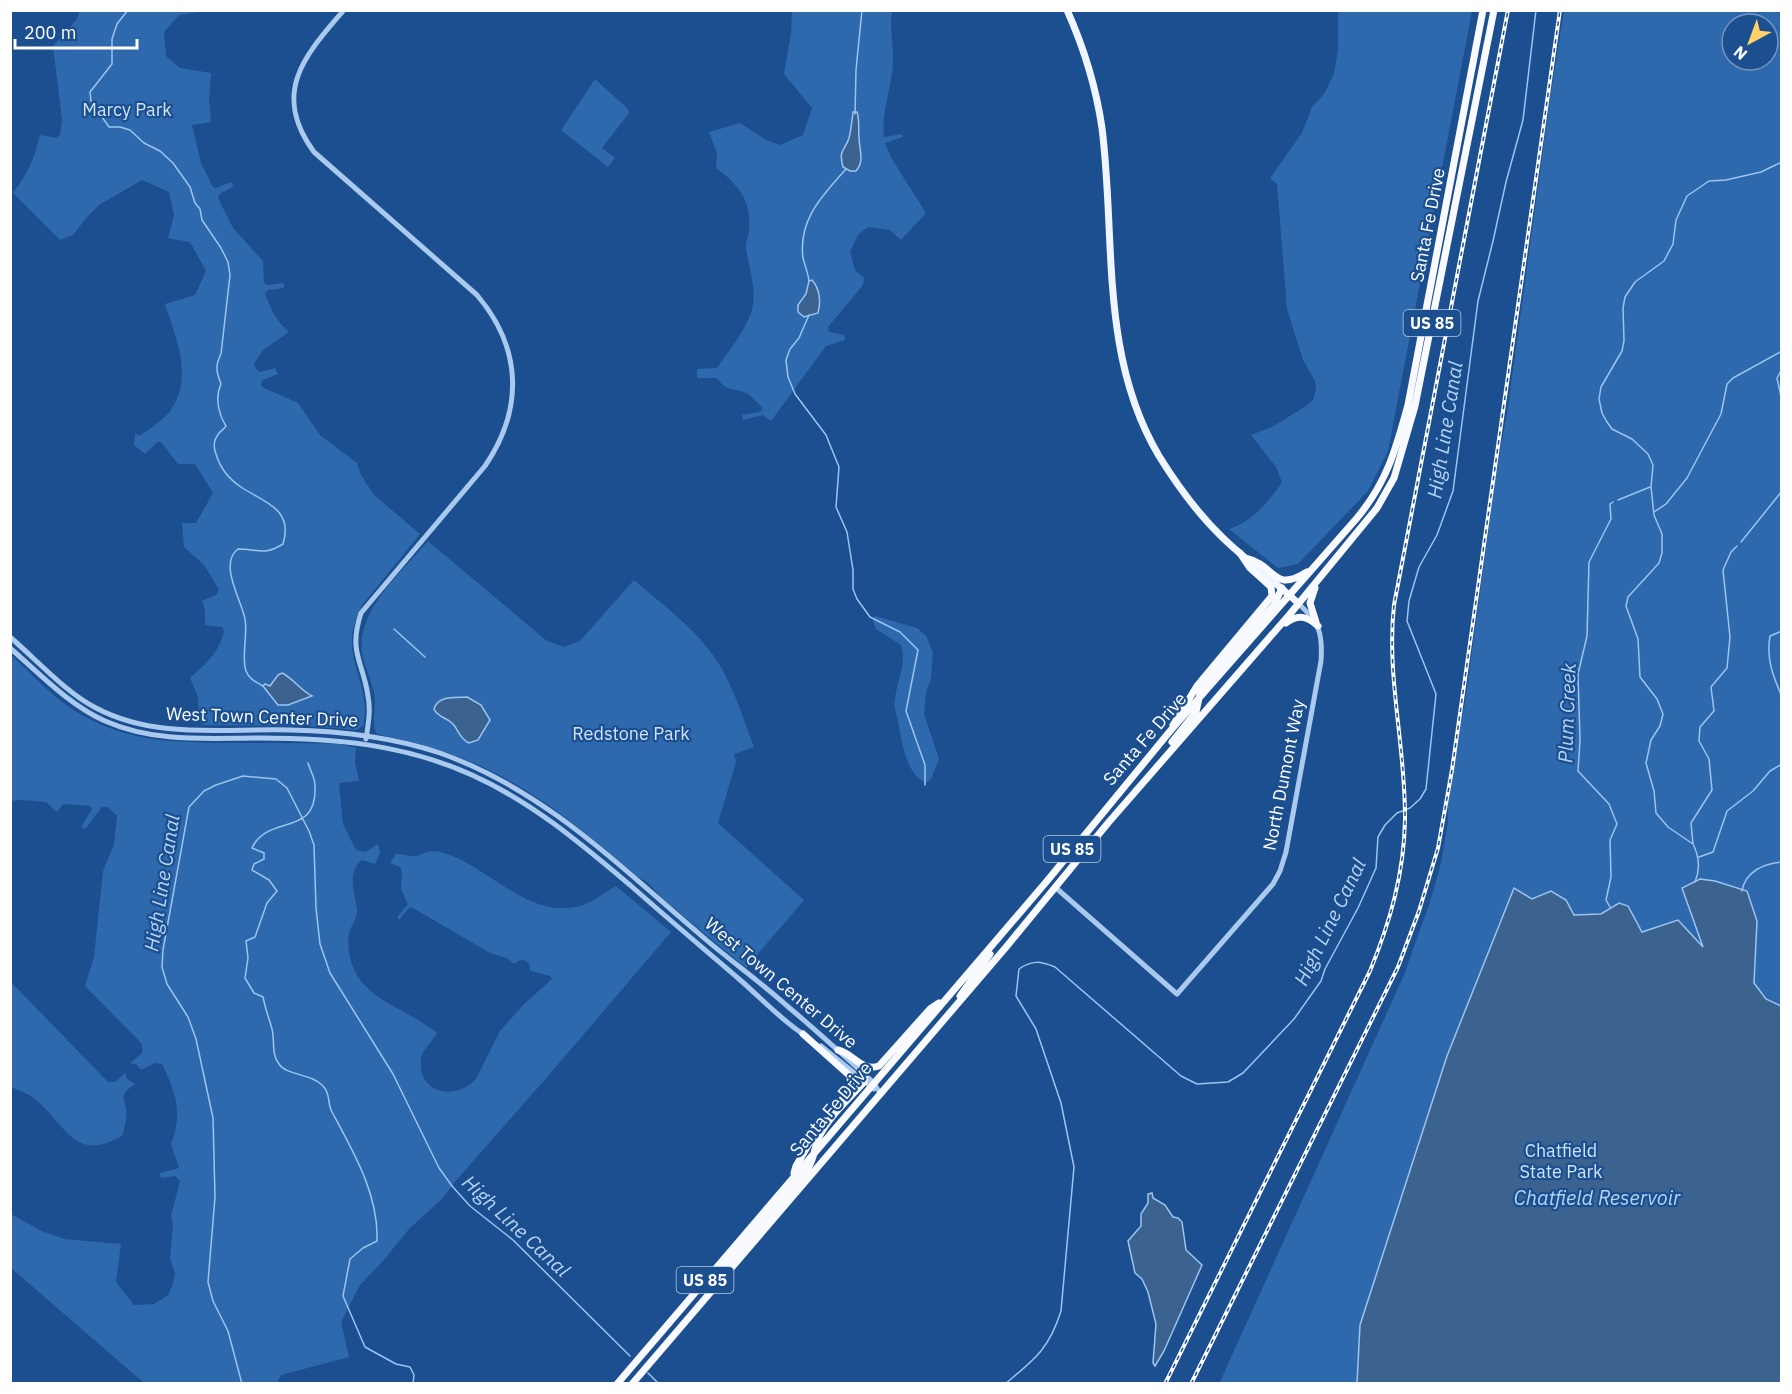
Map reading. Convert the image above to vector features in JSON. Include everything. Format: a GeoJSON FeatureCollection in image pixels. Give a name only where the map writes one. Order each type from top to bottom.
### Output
{"type":"FeatureCollection","features":[{"type":"Feature","properties":{"kind":"highway","name":"Santa Fe Drive"},"geometry":{"type":"LineString","coordinates":[[617,1383],[794,1176],[815,1150],[823,1130],[946,998],[1171,730],[1373,498],[1388,472],[1408,405],[1483,10]]}},
{"type":"Feature","properties":{"kind":"highway","name":"Santa Fe Drive"},"geometry":{"type":"LineString","coordinates":[[632,1383],[954,1008],[1377,508],[1394,478],[1415,406],[1494,10]]}},
{"type":"Feature","properties":{"kind":"highway"},"geometry":{"type":"LineString","coordinates":[[1243,555],[1263,564],[1286,582],[1314,568]]}},
{"type":"Feature","properties":{"kind":"highway"},"geometry":{"type":"LineString","coordinates":[[1171,730],[1173,722],[1193,691],[1272,596],[1271,587],[1250,568],[1243,555]]}},
{"type":"Feature","properties":{"kind":"highway"},"geometry":{"type":"LineString","coordinates":[[1317,624],[1310,599],[1323,573]]}},
{"type":"Feature","properties":{"kind":"highway"},"geometry":{"type":"LineString","coordinates":[[1100,833],[1112,812],[1192,719],[1196,712],[1200,689],[1274,605],[1282,588]]}},
{"type":"Feature","properties":{"kind":"highway"},"geometry":{"type":"LineString","coordinates":[[1276,629],[1292,618],[1300,616],[1317,624]]}},
{"type":"Feature","properties":{"kind":"highway"},"geometry":{"type":"LineString","coordinates":[[954,1008],[964,988],[987,957],[1062,869],[1062,862]]}},
{"type":"Feature","properties":{"kind":"highway"},"geometry":{"type":"LineString","coordinates":[[838,1050],[846,1052],[869,1068],[879,1066],[930,1009],[946,998]]}},
{"type":"Feature","properties":{"kind":"highway"},"geometry":{"type":"LineString","coordinates":[[794,1176],[796,1166],[817,1130],[847,1094],[852,1082],[850,1076],[803,1034]]}},
{"type":"Feature","properties":{"kind":"highway"},"geometry":{"type":"LineString","coordinates":[[689,1316],[693,1307],[717,1276],[808,1168],[814,1159],[815,1150]]}},
{"type":"Feature","properties":{"kind":"main road"},"geometry":{"type":"LineString","coordinates":[[1067,10],[1086,57],[1095,89],[1102,128],[1113,314],[1119,351],[1145,428],[1170,473],[1206,520],[1298,603]]}},
{"type":"Feature","properties":{"kind":"street"},"geometry":{"type":"LineString","coordinates":[[344,10],[312,48],[300,68],[295,86],[294,103],[300,131],[314,152],[477,295],[496,320],[504,337],[513,380],[513,392],[505,432],[497,449],[361,613],[356,653],[368,695],[370,712],[365,744]]}},
{"type":"Feature","properties":{"kind":"street"},"geometry":{"type":"LineString","coordinates":[[1298,603],[1317,624]]}},
{"type":"Feature","properties":{"kind":"street","name":"North Dumont Way"},"geometry":{"type":"LineString","coordinates":[[1055,887],[1177,994],[1274,884],[1280,871],[1286,852],[1321,661],[1322,638],[1317,624]]}},
{"type":"Feature","properties":{"kind":"street","name":"West Town Center Drive"},"geometry":{"type":"LineString","coordinates":[[10,637],[84,701],[117,717],[142,725],[170,730],[329,731],[367,736],[402,742],[449,757],[503,781],[542,804],[582,833],[838,1050],[880,1093]]}},
{"type":"Feature","properties":{"kind":"street","name":"West Town Center Drive"},"geometry":{"type":"LineString","coordinates":[[10,648],[68,699],[105,722],[140,733],[181,739],[309,738],[365,744],[403,751],[448,765],[499,788],[529,805],[575,838],[803,1034],[813,1039],[868,1081]]}},
{"type":"Feature","properties":{"kind":"green space","name":"Marcy Park"},"geometry":{"type":"Polygon","coordinates":[[[79,11],[200,11],[179,15],[164,32],[166,56],[180,68],[211,73],[209,100],[211,122],[192,125],[201,163],[213,187],[231,182],[234,186],[220,194],[218,198],[233,228],[263,261],[264,282],[267,285],[284,283],[284,288],[268,290],[265,294],[277,319],[289,332],[263,350],[254,364],[260,372],[275,368],[278,374],[263,380],[262,387],[298,403],[320,435],[357,463],[361,475],[374,495],[420,534],[363,604],[355,624],[352,648],[363,690],[365,713],[363,726],[357,730],[307,726],[204,725],[199,721],[198,697],[190,678],[215,651],[224,631],[222,627],[205,625],[205,610],[202,601],[216,595],[219,590],[204,565],[184,547],[182,523],[196,523],[213,493],[195,464],[178,464],[161,442],[157,442],[145,454],[134,445],[135,434],[141,435],[170,411],[181,385],[181,358],[165,304],[195,295],[206,271],[190,242],[168,238],[174,215],[169,192],[142,180],[99,205],[73,235],[60,240],[13,193],[30,166],[40,135],[56,138],[60,135],[62,120],[53,46],[77,19],[79,11]]]}},
{"type":"Feature","properties":{"kind":"green space"},"geometry":{"type":"Polygon","coordinates":[[[792,11],[892,11],[893,62],[883,127],[884,137],[902,134],[903,137],[885,143],[892,159],[926,213],[901,240],[890,230],[868,227],[858,235],[850,252],[855,270],[864,278],[863,285],[828,327],[829,332],[844,335],[845,340],[826,346],[771,421],[763,415],[743,420],[742,415],[760,412],[763,408],[748,394],[724,386],[717,378],[697,378],[697,369],[717,368],[748,321],[754,297],[746,246],[749,220],[746,202],[731,180],[716,168],[717,153],[709,132],[740,123],[766,140],[780,145],[803,135],[812,108],[784,74],[792,11]]]}},
{"type":"Feature","properties":{"kind":"green space"},"geometry":{"type":"Polygon","coordinates":[[[1338,11],[1472,11],[1388,451],[1368,491],[1298,564],[1278,568],[1229,529],[1244,522],[1259,510],[1282,482],[1276,467],[1251,435],[1272,427],[1306,406],[1313,400],[1316,390],[1315,381],[1303,360],[1287,309],[1277,184],[1270,178],[1302,133],[1312,107],[1324,94],[1334,74],[1338,49],[1338,11]]]}},
{"type":"Feature","properties":{"kind":"green space","name":"Chatfield State Park"},"geometry":{"type":"Polygon","coordinates":[[[1564,11],[1781,11],[1781,1383],[1219,1384],[1404,975],[1430,902],[1441,863],[1448,822],[1447,781],[1465,703],[1496,474],[1508,407],[1564,11]]]}},
{"type":"Feature","properties":{"kind":"green space"},"geometry":{"type":"Polygon","coordinates":[[[595,79],[628,109],[629,113],[602,148],[615,158],[608,167],[561,130],[595,79]]]}},
{"type":"Feature","properties":{"kind":"green space","name":"Redstone Park"},"geometry":{"type":"Polygon","coordinates":[[[428,541],[547,641],[564,647],[580,641],[634,580],[694,632],[714,656],[732,688],[754,747],[734,754],[736,762],[718,823],[804,900],[746,968],[662,898],[647,882],[577,826],[512,782],[464,759],[376,733],[375,697],[363,657],[362,636],[374,606],[428,541]]]}},
{"type":"Feature","properties":{"kind":"green space"},"geometry":{"type":"Polygon","coordinates":[[[875,616],[917,628],[926,636],[933,652],[924,714],[939,759],[931,779],[926,783],[914,773],[906,759],[895,710],[896,692],[903,659],[901,645],[876,629],[873,621],[875,616]]]}},
{"type":"Feature","properties":{"kind":"green space"},"geometry":{"type":"Polygon","coordinates":[[[11,655],[70,708],[99,724],[118,731],[174,741],[340,744],[356,748],[355,762],[359,781],[339,783],[343,824],[356,850],[366,852],[377,844],[380,853],[375,864],[362,860],[354,870],[353,889],[357,911],[349,934],[349,952],[353,968],[371,992],[437,1033],[423,1053],[421,1060],[422,1071],[432,1087],[449,1092],[468,1086],[476,1079],[500,1031],[524,1004],[552,979],[550,976],[530,971],[529,963],[525,961],[519,960],[514,964],[507,958],[490,953],[413,908],[409,908],[399,920],[397,917],[408,904],[401,889],[400,867],[390,863],[396,854],[414,856],[440,852],[475,867],[525,898],[543,905],[561,908],[585,905],[616,886],[671,932],[442,1199],[409,1229],[360,1285],[341,1322],[349,1357],[281,1375],[277,1383],[144,1383],[11,1268],[11,1214],[42,1231],[64,1239],[121,1244],[116,1282],[134,1305],[154,1304],[168,1295],[173,1284],[175,1273],[170,1259],[173,1226],[171,1216],[180,1181],[175,1176],[161,1178],[160,1173],[179,1168],[171,1144],[177,1122],[176,1103],[162,1064],[155,1063],[141,1070],[137,1065],[130,1063],[141,1054],[143,1050],[141,1043],[85,986],[94,957],[103,871],[114,844],[117,816],[108,807],[102,807],[85,829],[81,827],[92,809],[90,806],[63,804],[57,812],[46,802],[11,801],[11,655]]]}},
{"type":"Feature","properties":{"kind":"green space"},"geometry":{"type":"Polygon","coordinates":[[[11,982],[108,1082],[115,1082],[125,1073],[127,1079],[135,1084],[126,1091],[123,1098],[126,1122],[122,1136],[106,1143],[93,1145],[82,1143],[72,1138],[35,1099],[11,1087],[11,982]]]}},
{"type":"Feature","properties":{"kind":"water"},"geometry":{"type":"Polygon","coordinates":[[[853,112],[857,112],[861,159],[856,171],[850,171],[843,167],[841,157],[849,138],[853,112]]]}},
{"type":"Feature","properties":{"kind":"water"},"geometry":{"type":"Polygon","coordinates":[[[812,280],[818,291],[819,309],[818,313],[804,317],[798,312],[798,305],[806,294],[809,281],[812,280]]]}},
{"type":"Feature","properties":{"kind":"water"},"geometry":{"type":"Polygon","coordinates":[[[282,673],[312,696],[288,705],[278,705],[263,686],[265,684],[270,686],[282,673]]]}},
{"type":"Feature","properties":{"kind":"water"},"geometry":{"type":"Polygon","coordinates":[[[467,697],[481,705],[490,720],[478,740],[469,743],[453,724],[434,709],[443,699],[467,697]]]}},
{"type":"Feature","properties":{"kind":"water","name":"Chatfield Reservoir"},"geometry":{"type":"Polygon","coordinates":[[[1700,879],[1747,891],[1757,921],[1754,983],[1766,999],[1781,1006],[1781,1383],[1357,1383],[1360,1325],[1447,1056],[1514,888],[1532,899],[1551,891],[1566,900],[1574,915],[1601,914],[1619,903],[1628,906],[1642,932],[1678,920],[1703,947],[1682,888],[1700,879]]]}},
{"type":"Feature","properties":{"kind":"water"},"geometry":{"type":"Polygon","coordinates":[[[1152,1193],[1153,1198],[1165,1205],[1173,1217],[1182,1222],[1186,1250],[1202,1265],[1164,1351],[1155,1366],[1153,1363],[1156,1324],[1148,1292],[1142,1279],[1135,1273],[1128,1241],[1141,1226],[1141,1214],[1148,1203],[1148,1194],[1152,1193]]]}},
{"type":"Feature","properties":{"kind":"waterway"},"geometry":{"type":"LineString","coordinates":[[128,10],[117,24],[112,39],[112,64],[90,92],[91,101],[109,127],[130,130],[173,163],[190,187],[195,203],[200,209],[202,220],[228,262],[230,275],[221,354],[217,369],[221,384],[218,405],[226,426],[216,438],[215,450],[223,468],[233,480],[267,502],[280,514],[285,532],[283,544],[266,551],[238,549],[232,556],[230,564],[233,583],[245,619],[246,671],[251,678],[263,686]]}},
{"type":"Feature","properties":{"kind":"waterway"},"geometry":{"type":"LineString","coordinates":[[855,114],[856,70],[862,10]]}},
{"type":"Feature","properties":{"kind":"waterway","name":"High Line Canal"},"geometry":{"type":"LineString","coordinates":[[1005,1384],[1040,1352],[1051,1335],[1061,1311],[1074,1167],[1061,1103],[1036,1029],[1016,996],[1019,969],[1036,962],[1055,967],[1181,1076],[1197,1084],[1228,1082],[1243,1073],[1294,1019],[1321,981],[1376,868],[1378,837],[1385,825],[1397,813],[1410,808],[1420,799],[1426,789],[1436,694],[1407,621],[1409,601],[1419,567],[1437,535],[1453,491],[1478,301],[1523,120],[1536,10]]}},
{"type":"Feature","properties":{"kind":"waterway","name":"Plum Creek"},"geometry":{"type":"LineString","coordinates":[[1695,882],[1698,863],[1693,844],[1668,827],[1656,813],[1654,791],[1646,763],[1651,740],[1660,726],[1663,714],[1657,699],[1640,677],[1638,639],[1626,606],[1628,597],[1659,563],[1662,553],[1662,534],[1654,515],[1651,487],[1653,465],[1648,454],[1632,439],[1612,429],[1602,413],[1599,399],[1601,387],[1622,351],[1625,297],[1635,282],[1664,261],[1673,244],[1676,220],[1687,196],[1709,181],[1726,180],[1761,172],[1782,162]]}},
{"type":"Feature","properties":{"kind":"waterway"},"geometry":{"type":"LineString","coordinates":[[809,281],[803,258],[804,231],[821,198],[846,169]]}},
{"type":"Feature","properties":{"kind":"waterway"},"geometry":{"type":"LineString","coordinates":[[809,315],[786,360],[788,377],[795,394],[826,435],[839,467],[836,507],[847,532],[853,570],[853,589],[857,599],[870,617],[900,632],[918,650],[906,711],[925,765],[925,785]]}},
{"type":"Feature","properties":{"kind":"waterway","name":"Plum Creek"},"geometry":{"type":"LineString","coordinates":[[1654,512],[1666,504],[1687,478],[1721,414],[1727,384],[1733,378],[1782,351]]}},
{"type":"Feature","properties":{"kind":"waterway","name":"Plum Creek"},"geometry":{"type":"LineString","coordinates":[[1782,369],[1777,378],[1782,401]]}},
{"type":"Feature","properties":{"kind":"waterway","name":"Plum Creek"},"geometry":{"type":"LineString","coordinates":[[1618,500],[1650,487]]}},
{"type":"Feature","properties":{"kind":"waterway","name":"Plum Creek"},"geometry":{"type":"LineString","coordinates":[[1741,542],[1782,491]]}},
{"type":"Feature","properties":{"kind":"waterway","name":"Plum Creek"},"geometry":{"type":"LineString","coordinates":[[1610,907],[1606,900],[1611,877],[1610,840],[1617,824],[1609,804],[1578,771],[1580,740],[1578,674],[1587,636],[1589,562],[1611,519],[1610,504],[1613,502]]}},
{"type":"Feature","properties":{"kind":"waterway","name":"Plum Creek"},"geometry":{"type":"LineString","coordinates":[[1693,844],[1691,823],[1712,790],[1709,759],[1699,741],[1700,727],[1714,711],[1711,687],[1727,668],[1730,637],[1723,570],[1731,552],[1737,546]]}},
{"type":"Feature","properties":{"kind":"waterway"},"geometry":{"type":"LineString","coordinates":[[394,629],[425,657]]}},
{"type":"Feature","properties":{"kind":"waterway","name":"Plum Creek"},"geometry":{"type":"LineString","coordinates":[[1782,631],[1770,636],[1769,652],[1773,675],[1782,697]]}},
{"type":"Feature","properties":{"kind":"waterway"},"geometry":{"type":"LineString","coordinates":[[308,763],[315,785],[314,802],[309,813],[291,824],[259,837],[252,848],[264,853],[264,859],[254,864],[252,870],[269,880],[277,891],[267,903],[255,937],[246,941],[248,958],[245,978],[254,993],[263,997],[272,1029],[274,1051],[279,1064],[288,1071],[312,1079],[323,1086],[332,1112],[363,1174],[374,1207],[377,1241],[363,1248],[350,1259],[343,1296],[365,1347],[396,1364],[410,1367],[414,1375],[413,1384]]}},
{"type":"Feature","properties":{"kind":"waterway","name":"Plum Creek"},"geometry":{"type":"LineString","coordinates":[[1699,857],[1713,852],[1727,811],[1753,791],[1770,771],[1782,764]]}},
{"type":"Feature","properties":{"kind":"waterway","name":"High Line Canal"},"geometry":{"type":"LineString","coordinates":[[242,1384],[228,1331],[213,1301],[208,1282],[215,1197],[213,1118],[196,1039],[188,1017],[167,984],[162,967],[163,950],[189,807],[204,791],[243,776],[276,779],[287,788],[309,831],[314,845],[316,908],[320,944],[330,973],[393,1074],[439,1168],[470,1206],[513,1240],[630,1356]]}},
{"type":"Feature","properties":{"kind":"waterway","name":"Plum Creek"},"geometry":{"type":"LineString","coordinates":[[1742,891],[1747,879],[1756,870],[1769,864],[1782,862]]}},
{"type":"Feature","properties":{"kind":"waterway","name":"High Line Canal"},"geometry":{"type":"LineString","coordinates":[[648,1373],[659,1384]]}},
{"type":"Feature","properties":{"kind":"railway"},"geometry":{"type":"LineString","coordinates":[[1165,1384],[1370,971],[1395,897],[1402,859],[1405,820],[1403,766],[1392,659],[1394,605],[1508,10]]}},
{"type":"Feature","properties":{"kind":"railway"},"geometry":{"type":"LineString","coordinates":[[1191,1384],[1398,967],[1419,911],[1438,848],[1452,770],[1560,10]]}}]}
